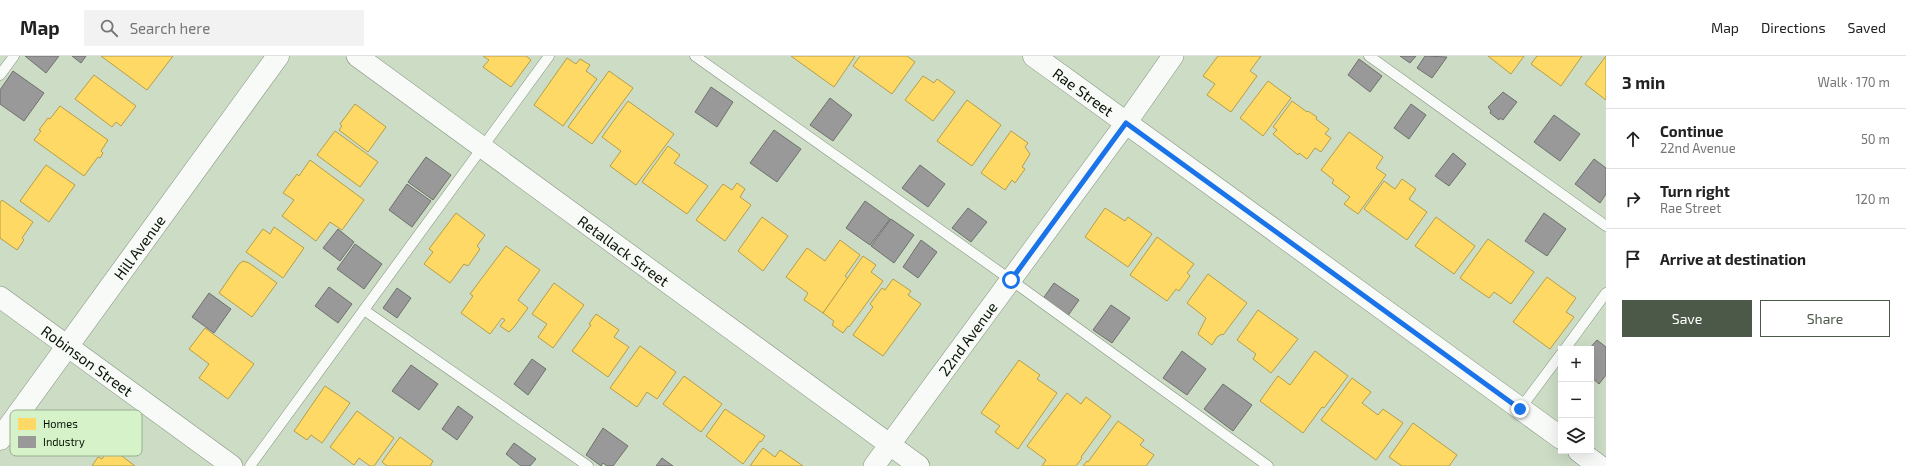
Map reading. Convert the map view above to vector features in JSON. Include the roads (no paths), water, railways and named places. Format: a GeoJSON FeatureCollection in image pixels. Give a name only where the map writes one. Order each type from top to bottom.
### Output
{"type":"FeatureCollection","features":[{"type":"Feature","properties":{"kind":"street","name":"Hill Avenue"},"geometry":{"type":"LineString","coordinates":[[21,410],[278,56]]}},
{"type":"Feature","properties":{"kind":"street","name":"Retallack Street"},"geometry":{"type":"LineString","coordinates":[[357,56],[481,148],[919,466]]}},
{"type":"Feature","properties":{"kind":"street","name":"Rae Street"},"geometry":{"type":"LineString","coordinates":[[1034,56],[1558,436]]}},
{"type":"Feature","properties":{"kind":"street","name":"22nd Avenue"},"geometry":{"type":"LineString","coordinates":[[874,466],[1126,123],[1173,56]]}},
{"type":"Feature","properties":{"kind":"street","name":"Robinson Street"},"geometry":{"type":"LineString","coordinates":[[0,297],[232,466]]}},
{"type":"Feature","properties":{"kind":"street","name":"Hill Avenue"},"geometry":{"type":"LineString","coordinates":[[0,439],[10,425]]}},
{"type":"Feature","properties":{"kind":"street"},"geometry":{"type":"LineString","coordinates":[[1583,454],[1599,466]]}},
{"type":"Feature","properties":{"kind":"lane"},"geometry":{"type":"LineString","coordinates":[[0,75],[4,62],[14,56]]}},
{"type":"Feature","properties":{"kind":"lane"},"geometry":{"type":"LineString","coordinates":[[250,466],[549,56]]}},
{"type":"Feature","properties":{"kind":"lane"},"geometry":{"type":"LineString","coordinates":[[695,56],[1011,280],[1268,466]]}},
{"type":"Feature","properties":{"kind":"lane"},"geometry":{"type":"LineString","coordinates":[[1370,56],[1606,226]]}},
{"type":"Feature","properties":{"kind":"lane"},"geometry":{"type":"LineString","coordinates":[[1567,346],[1606,293]]}},
{"type":"Feature","properties":{"kind":"lane"},"geometry":{"type":"LineString","coordinates":[[364,310],[588,466]]}},
{"type":"Feature","properties":{"kind":"lane"},"geometry":{"type":"LineString","coordinates":[[1520,409],[1558,358]]}}]}
